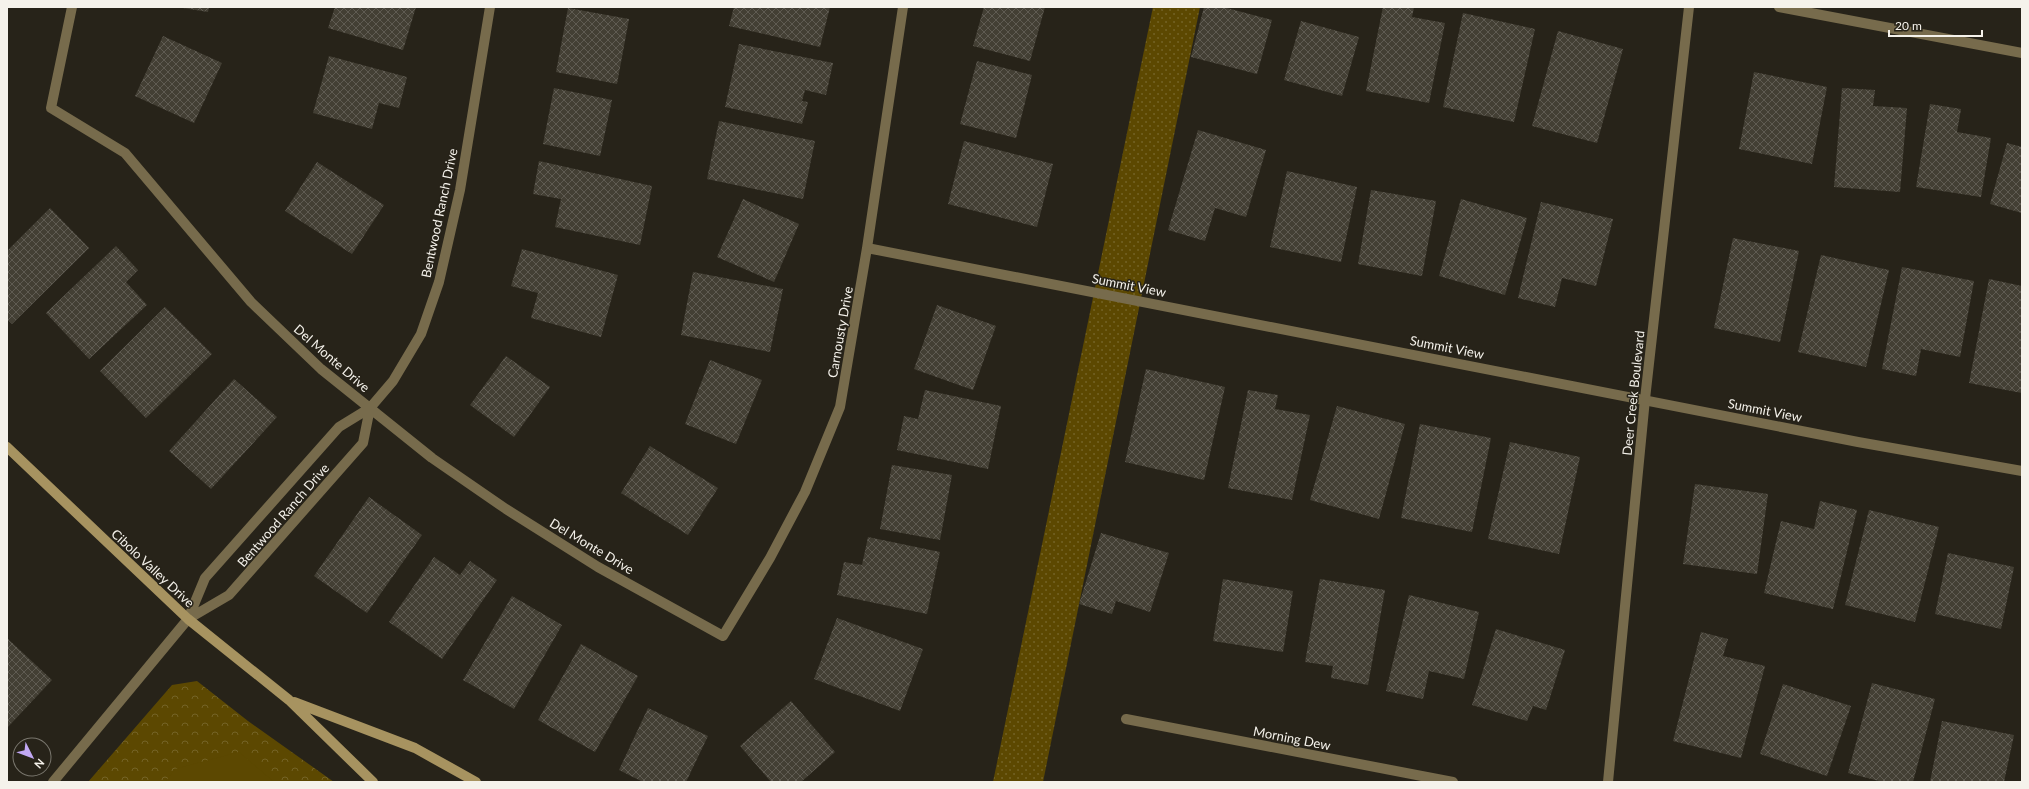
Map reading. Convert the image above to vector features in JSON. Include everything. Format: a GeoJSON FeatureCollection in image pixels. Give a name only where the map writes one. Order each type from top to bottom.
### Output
{"type":"FeatureCollection","features":[{"type":"Feature","properties":{"kind":"main road","name":"Cibolo Valley Drive"},"geometry":{"type":"LineString","coordinates":[[7,447],[188,619],[288,700],[373,782]]}},
{"type":"Feature","properties":{"kind":"main road","name":"Cibolo Valley Drive"},"geometry":{"type":"LineString","coordinates":[[288,700],[415,748],[476,782]]}},
{"type":"Feature","properties":{"kind":"street","name":"Del Monte Drive"},"geometry":{"type":"LineString","coordinates":[[72,7],[51,108],[125,153],[251,302],[321,369],[432,458],[506,509],[598,567],[723,636]]}},
{"type":"Feature","properties":{"kind":"street","name":"Bentwood Ranch Drive"},"geometry":{"type":"LineString","coordinates":[[53,782],[188,619],[205,578],[339,427],[370,408],[393,381],[421,334],[439,282],[460,190],[490,7]]}},
{"type":"Feature","properties":{"kind":"street","name":"Carnousty Drive"},"geometry":{"type":"LineString","coordinates":[[723,636],[770,558],[805,492],[840,407],[867,248],[903,7]]}},
{"type":"Feature","properties":{"kind":"street","name":"Deer Creek Boulevard"},"geometry":{"type":"LineString","coordinates":[[1608,782],[1646,399],[1689,7]]}},
{"type":"Feature","properties":{"kind":"street"},"geometry":{"type":"LineString","coordinates":[[1779,7],[2022,53]]}},
{"type":"Feature","properties":{"kind":"street","name":"Summit View"},"geometry":{"type":"LineString","coordinates":[[867,248],[1646,399],[1858,442],[2022,471]]}},
{"type":"Feature","properties":{"kind":"street","name":"Bentwood Ranch Drive"},"geometry":{"type":"LineString","coordinates":[[188,619],[229,595],[363,443],[370,408]]}},
{"type":"Feature","properties":{"kind":"street","name":"Morning Dew"},"geometry":{"type":"LineString","coordinates":[[1126,719],[1453,782]]}},
{"type":"Feature","properties":{"kind":"green space"},"geometry":{"type":"Polygon","coordinates":[[[1153,7],[1200,7],[1043,782],[993,782],[1153,7]]]}},
{"type":"Feature","properties":{"kind":"green space"},"geometry":{"type":"Polygon","coordinates":[[[197,681],[248,721],[334,782],[88,782],[172,685],[197,681]]]}},
{"type":"Feature","properties":{"kind":"green space"},"geometry":{"type":"Polygon","coordinates":[[[239,752],[274,782],[165,782],[175,769],[239,752]]]}},
{"type":"Feature","properties":{"kind":"building"},"geometry":{"type":"Polygon","coordinates":[[[177,7],[209,7],[208,12],[177,7]]]}},
{"type":"Feature","properties":{"kind":"building"},"geometry":{"type":"Polygon","coordinates":[[[335,7],[416,7],[403,50],[328,28],[335,7]]]}},
{"type":"Feature","properties":{"kind":"building"},"geometry":{"type":"Polygon","coordinates":[[[734,7],[830,7],[820,47],[729,26],[734,7]]]}},
{"type":"Feature","properties":{"kind":"building"},"geometry":{"type":"Polygon","coordinates":[[[984,7],[1045,7],[1030,61],[973,46],[984,7]]]}},
{"type":"Feature","properties":{"kind":"building"},"geometry":{"type":"Polygon","coordinates":[[[1204,7],[1223,7],[1272,20],[1257,74],[1191,57],[1204,7]]]}},
{"type":"Feature","properties":{"kind":"building"},"geometry":{"type":"Polygon","coordinates":[[[1383,7],[1414,7],[1412,17],[1445,23],[1429,103],[1366,91],[1383,7]]]}},
{"type":"Feature","properties":{"kind":"building"},"geometry":{"type":"Polygon","coordinates":[[[568,8],[629,19],[617,84],[556,72],[568,8]]]}},
{"type":"Feature","properties":{"kind":"building"},"geometry":{"type":"Polygon","coordinates":[[[1463,13],[1535,29],[1514,122],[1443,107],[1463,13]]]}},
{"type":"Feature","properties":{"kind":"building"},"geometry":{"type":"Polygon","coordinates":[[[1301,21],[1359,37],[1342,96],[1284,80],[1301,21]]]}},
{"type":"Feature","properties":{"kind":"building"},"geometry":{"type":"Polygon","coordinates":[[[1558,31],[1623,49],[1597,143],[1532,126],[1558,31]]]}},
{"type":"Feature","properties":{"kind":"building"},"geometry":{"type":"Polygon","coordinates":[[[163,36],[222,63],[194,123],[135,96],[163,36]]]}},
{"type":"Feature","properties":{"kind":"building"},"geometry":{"type":"Polygon","coordinates":[[[739,44],[833,63],[826,95],[805,90],[802,101],[808,102],[802,124],[725,107],[739,44]]]}},
{"type":"Feature","properties":{"kind":"building"},"geometry":{"type":"Polygon","coordinates":[[[329,56],[407,77],[399,108],[379,103],[372,129],[313,113],[329,56]]]}},
{"type":"Feature","properties":{"kind":"building"},"geometry":{"type":"Polygon","coordinates":[[[977,61],[1032,75],[1016,138],[960,124],[977,61]]]}},
{"type":"Feature","properties":{"kind":"building"},"geometry":{"type":"Polygon","coordinates":[[[1754,72],[1827,87],[1812,164],[1739,149],[1754,72]]]}},
{"type":"Feature","properties":{"kind":"building"},"geometry":{"type":"Polygon","coordinates":[[[554,88],[612,100],[600,156],[543,144],[554,88]]]}},
{"type":"Feature","properties":{"kind":"building"},"geometry":{"type":"Polygon","coordinates":[[[1842,88],[1875,90],[1873,106],[1907,108],[1900,192],[1834,187],[1842,88]]]}},
{"type":"Feature","properties":{"kind":"building"},"geometry":{"type":"Polygon","coordinates":[[[1930,104],[1961,109],[1957,132],[1991,138],[1981,197],[1916,187],[1930,104]]]}},
{"type":"Feature","properties":{"kind":"building"},"geometry":{"type":"Polygon","coordinates":[[[719,121],[815,141],[803,199],[707,179],[719,121]]]}},
{"type":"Feature","properties":{"kind":"building"},"geometry":{"type":"Polygon","coordinates":[[[1198,130],[1266,150],[1246,217],[1215,208],[1205,241],[1168,230],[1198,130]]]}},
{"type":"Feature","properties":{"kind":"building"},"geometry":{"type":"Polygon","coordinates":[[[964,141],[1053,164],[1037,227],[948,204],[964,141]]]}},
{"type":"Feature","properties":{"kind":"building"},"geometry":{"type":"Polygon","coordinates":[[[2007,143],[2022,147],[2022,213],[1990,204],[2007,143]]]}},
{"type":"Feature","properties":{"kind":"building"},"geometry":{"type":"Polygon","coordinates":[[[539,161],[652,186],[640,245],[555,227],[561,199],[533,194],[539,161]]]}},
{"type":"Feature","properties":{"kind":"building"},"geometry":{"type":"Polygon","coordinates":[[[317,162],[384,205],[352,254],[285,211],[317,162]]]}},
{"type":"Feature","properties":{"kind":"building"},"geometry":{"type":"Polygon","coordinates":[[[1287,171],[1357,187],[1341,262],[1270,247],[1287,171]]]}},
{"type":"Feature","properties":{"kind":"building"},"geometry":{"type":"Polygon","coordinates":[[[1371,190],[1436,201],[1422,276],[1358,264],[1371,190]]]}},
{"type":"Feature","properties":{"kind":"building"},"geometry":{"type":"Polygon","coordinates":[[[743,199],[799,224],[774,282],[717,257],[743,199]]]}},
{"type":"Feature","properties":{"kind":"building"},"geometry":{"type":"Polygon","coordinates":[[[1461,199],[1527,218],[1505,295],[1439,276],[1461,199]]]}},
{"type":"Feature","properties":{"kind":"building"},"geometry":{"type":"Polygon","coordinates":[[[1541,202],[1613,219],[1596,286],[1562,278],[1555,307],[1518,298],[1541,202]]]}},
{"type":"Feature","properties":{"kind":"building"},"geometry":{"type":"Polygon","coordinates":[[[50,208],[89,248],[12,324],[7,319],[7,251],[50,208]]]}},
{"type":"Feature","properties":{"kind":"building"},"geometry":{"type":"Polygon","coordinates":[[[1733,238],[1799,251],[1780,342],[1714,328],[1733,238]]]}},
{"type":"Feature","properties":{"kind":"building"},"geometry":{"type":"Polygon","coordinates":[[[116,246],[138,270],[126,282],[147,305],[89,359],[46,313],[116,246]]]}},
{"type":"Feature","properties":{"kind":"building"},"geometry":{"type":"Polygon","coordinates":[[[522,249],[618,275],[601,337],[531,318],[538,293],[511,286],[522,249]]]}},
{"type":"Feature","properties":{"kind":"building"},"geometry":{"type":"Polygon","coordinates":[[[1821,255],[1889,270],[1866,367],[1798,352],[1821,255]]]}},
{"type":"Feature","properties":{"kind":"building"},"geometry":{"type":"Polygon","coordinates":[[[1902,267],[1974,281],[1960,357],[1921,349],[1916,376],[1882,369],[1902,267]]]}},
{"type":"Feature","properties":{"kind":"building"},"geometry":{"type":"Polygon","coordinates":[[[693,272],[783,289],[770,352],[681,335],[693,272]]]}},
{"type":"Feature","properties":{"kind":"building"},"geometry":{"type":"Polygon","coordinates":[[[1989,279],[2022,286],[2022,393],[1969,383],[1989,279]]]}},
{"type":"Feature","properties":{"kind":"building"},"geometry":{"type":"Polygon","coordinates":[[[937,305],[996,326],[973,390],[914,369],[937,305]]]}},
{"type":"Feature","properties":{"kind":"building"},"geometry":{"type":"Polygon","coordinates":[[[165,307],[212,354],[146,418],[100,371],[165,307]]]}},
{"type":"Feature","properties":{"kind":"building"},"geometry":{"type":"Polygon","coordinates":[[[506,356],[550,387],[514,437],[470,405],[506,356]]]}},
{"type":"Feature","properties":{"kind":"building"},"geometry":{"type":"Polygon","coordinates":[[[710,360],[762,380],[736,444],[685,424],[710,360]]]}},
{"type":"Feature","properties":{"kind":"building"},"geometry":{"type":"Polygon","coordinates":[[[1146,369],[1225,387],[1204,480],[1125,462],[1146,369]]]}},
{"type":"Feature","properties":{"kind":"building"},"geometry":{"type":"Polygon","coordinates":[[[234,379],[277,417],[211,489],[169,451],[234,379]]]}},
{"type":"Feature","properties":{"kind":"building"},"geometry":{"type":"Polygon","coordinates":[[[925,390],[1001,406],[988,469],[897,450],[904,416],[918,419],[925,390]]]}},
{"type":"Feature","properties":{"kind":"building"},"geometry":{"type":"Polygon","coordinates":[[[1248,390],[1278,395],[1275,409],[1310,415],[1292,500],[1228,488],[1248,390]]]}},
{"type":"Feature","properties":{"kind":"building"},"geometry":{"type":"Polygon","coordinates":[[[1337,406],[1405,424],[1379,519],[1310,500],[1337,406]]]}},
{"type":"Feature","properties":{"kind":"building"},"geometry":{"type":"Polygon","coordinates":[[[1420,424],[1491,438],[1472,532],[1401,518],[1420,424]]]}},
{"type":"Feature","properties":{"kind":"building"},"geometry":{"type":"Polygon","coordinates":[[[1510,442],[1580,457],[1559,554],[1488,539],[1510,442]]]}},
{"type":"Feature","properties":{"kind":"building"},"geometry":{"type":"Polygon","coordinates":[[[650,446],[718,488],[688,535],[621,493],[650,446]]]}},
{"type":"Feature","properties":{"kind":"building"},"geometry":{"type":"Polygon","coordinates":[[[892,465],[952,475],[940,540],[880,529],[892,465]]]}},
{"type":"Feature","properties":{"kind":"building"},"geometry":{"type":"Polygon","coordinates":[[[1695,484],[1768,494],[1757,574],[1683,564],[1695,484]]]}},
{"type":"Feature","properties":{"kind":"building"},"geometry":{"type":"Polygon","coordinates":[[[369,497],[422,535],[367,613],[314,576],[369,497]]]}},
{"type":"Feature","properties":{"kind":"building"},"geometry":{"type":"Polygon","coordinates":[[[1820,501],[1857,510],[1833,609],[1764,593],[1781,521],[1814,529],[1820,501]]]}},
{"type":"Feature","properties":{"kind":"building"},"geometry":{"type":"Polygon","coordinates":[[[1869,510],[1939,527],[1915,622],[1845,605],[1869,510]]]}},
{"type":"Feature","properties":{"kind":"building"},"geometry":{"type":"Polygon","coordinates":[[[1101,533],[1169,553],[1150,612],[1116,601],[1112,614],[1079,604],[1101,533]]]}},
{"type":"Feature","properties":{"kind":"building"},"geometry":{"type":"Polygon","coordinates":[[[868,537],[940,552],[927,614],[837,595],[844,562],[862,565],[868,537]]]}},
{"type":"Feature","properties":{"kind":"building"},"geometry":{"type":"Polygon","coordinates":[[[1948,553],[2014,567],[2001,629],[1935,614],[1948,553]]]}},
{"type":"Feature","properties":{"kind":"building"},"geometry":{"type":"Polygon","coordinates":[[[434,557],[460,575],[470,561],[497,580],[442,659],[389,622],[434,557]]]}},
{"type":"Feature","properties":{"kind":"building"},"geometry":{"type":"Polygon","coordinates":[[[1223,579],[1293,591],[1283,652],[1213,641],[1223,579]]]}},
{"type":"Feature","properties":{"kind":"building"},"geometry":{"type":"Polygon","coordinates":[[[1320,579],[1385,590],[1368,685],[1331,678],[1333,666],[1305,662],[1320,579]]]}},
{"type":"Feature","properties":{"kind":"building"},"geometry":{"type":"Polygon","coordinates":[[[1409,595],[1479,612],[1464,679],[1429,671],[1423,699],[1386,691],[1409,595]]]}},
{"type":"Feature","properties":{"kind":"building"},"geometry":{"type":"Polygon","coordinates":[[[512,596],[562,625],[514,709],[463,680],[512,596]]]}},
{"type":"Feature","properties":{"kind":"building"},"geometry":{"type":"Polygon","coordinates":[[[837,618],[923,649],[900,711],[814,679],[837,618]]]}},
{"type":"Feature","properties":{"kind":"building"},"geometry":{"type":"Polygon","coordinates":[[[1496,629],[1565,650],[1546,710],[1533,706],[1527,721],[1472,705],[1496,629]]]}},
{"type":"Feature","properties":{"kind":"building"},"geometry":{"type":"Polygon","coordinates":[[[1701,632],[1728,639],[1723,656],[1765,666],[1741,758],[1673,741],[1701,632]]]}},
{"type":"Feature","properties":{"kind":"building"},"geometry":{"type":"Polygon","coordinates":[[[7,638],[52,680],[7,728],[7,638]]]}},
{"type":"Feature","properties":{"kind":"building"},"geometry":{"type":"Polygon","coordinates":[[[581,644],[638,676],[595,752],[538,720],[581,644]]]}},
{"type":"Feature","properties":{"kind":"building"},"geometry":{"type":"Polygon","coordinates":[[[1872,683],[1935,699],[1913,782],[1883,782],[1848,773],[1872,683]]]}},
{"type":"Feature","properties":{"kind":"building"},"geometry":{"type":"Polygon","coordinates":[[[1783,684],[1851,706],[1827,776],[1760,754],[1783,684]]]}},
{"type":"Feature","properties":{"kind":"building"},"geometry":{"type":"Polygon","coordinates":[[[791,701],[835,752],[801,782],[771,782],[740,746],[791,701]]]}},
{"type":"Feature","properties":{"kind":"building"},"geometry":{"type":"Polygon","coordinates":[[[648,708],[708,736],[686,782],[643,782],[619,770],[648,708]]]}},
{"type":"Feature","properties":{"kind":"building"},"geometry":{"type":"Polygon","coordinates":[[[1942,721],[2014,735],[2004,782],[1930,782],[1942,721]]]}}]}
